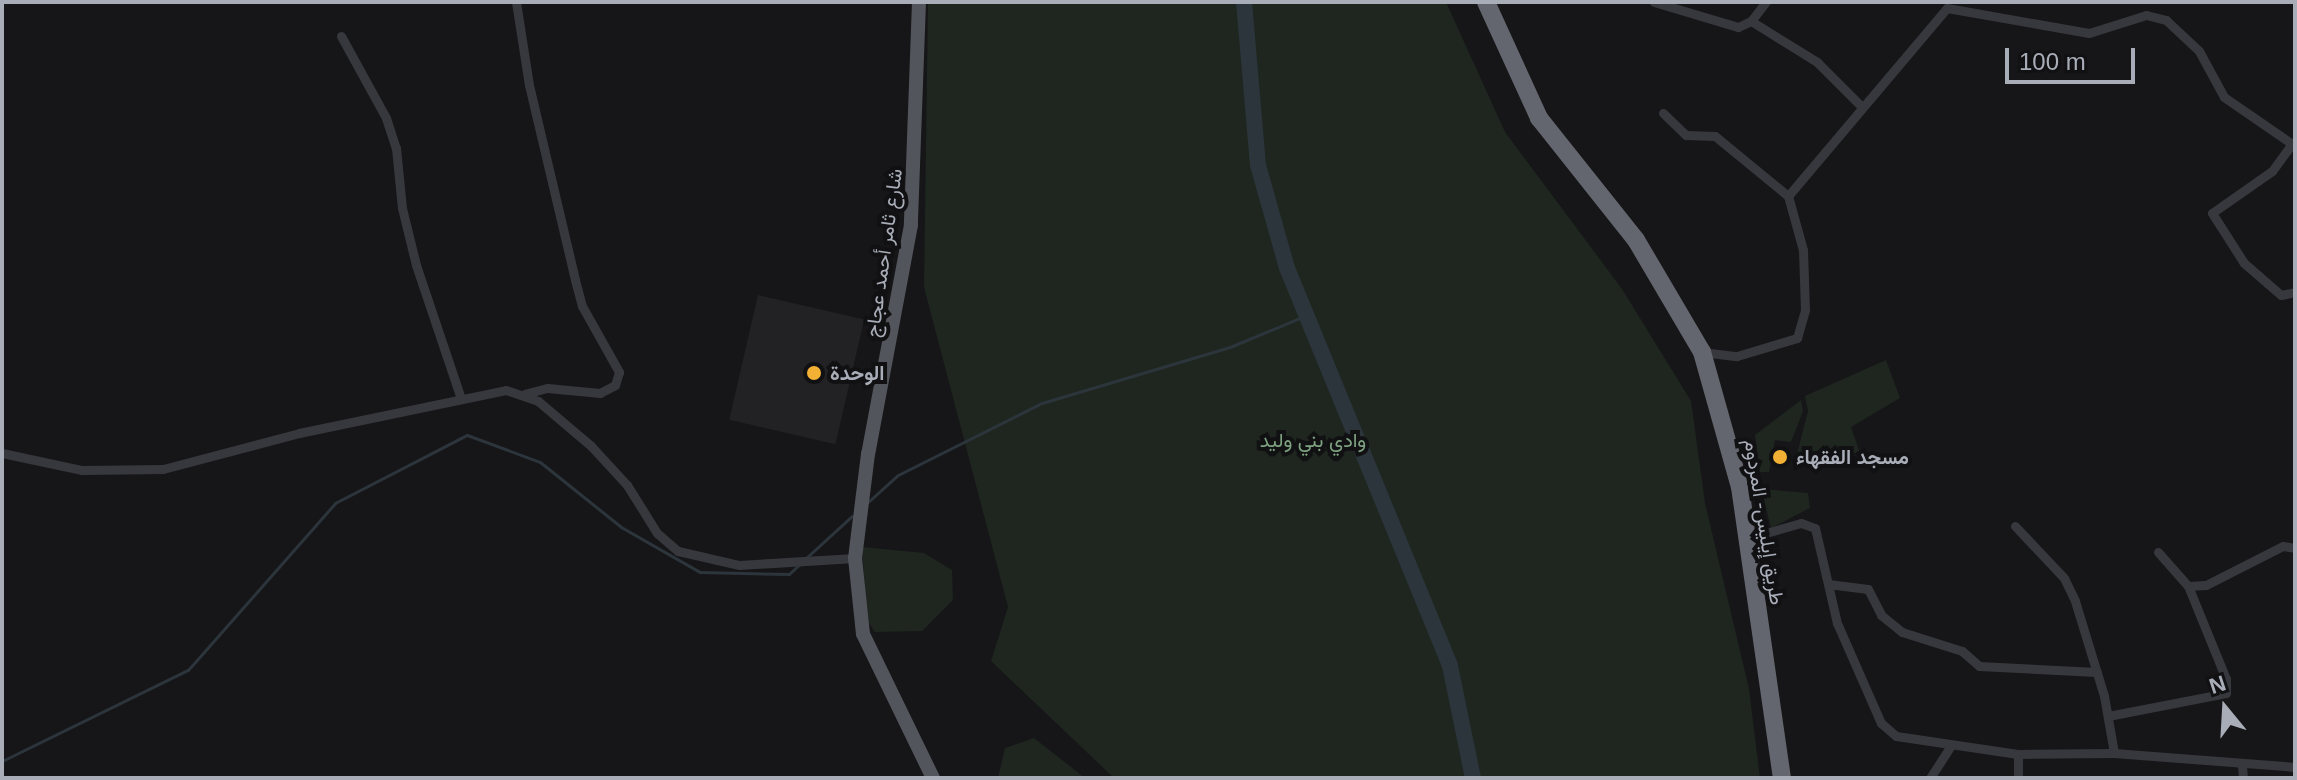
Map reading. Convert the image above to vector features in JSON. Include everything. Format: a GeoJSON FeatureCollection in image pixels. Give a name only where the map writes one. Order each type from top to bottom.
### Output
{"type":"FeatureCollection","features":[{"type":"Feature","properties":{"kind":"highway","name":"طريق إيليس- المردوم"},"geometry":{"type":"LineString","coordinates":[[1486,2],[1539,118],[1636,240],[1702,352],[1731,445],[1782,778]]}},
{"type":"Feature","properties":{"kind":"main road","name":"شارع ثامر أحمد عجاج"},"geometry":{"type":"LineString","coordinates":[[919,2],[911,225],[868,454],[855,558],[863,634],[933,778]]}},
{"type":"Feature","properties":{"kind":"street"},"geometry":{"type":"LineString","coordinates":[[516,2],[529,85],[582,306],[619,372],[615,385],[600,393],[547,388],[525,394]]}},
{"type":"Feature","properties":{"kind":"street"},"geometry":{"type":"LineString","coordinates":[[1654,2],[1717,24],[1738,27],[1751,21],[1766,2]]}},
{"type":"Feature","properties":{"kind":"street"},"geometry":{"type":"LineString","coordinates":[[1788,196],[1944,5],[2089,33],[2146,15],[2166,20],[2199,51],[2224,97],[2293,145],[2272,171],[2212,213],[2244,263],[2281,295],[2295,292]]}},
{"type":"Feature","properties":{"kind":"street"},"geometry":{"type":"LineString","coordinates":[[1751,21],[1817,62],[1861,106]]}},
{"type":"Feature","properties":{"kind":"street"},"geometry":{"type":"LineString","coordinates":[[341,36],[386,118],[396,148],[402,208],[416,265],[460,396]]}},
{"type":"Feature","properties":{"kind":"street"},"geometry":{"type":"LineString","coordinates":[[1663,113],[1686,135],[1715,136],[1788,196],[1803,250],[1805,310],[1800,333],[1791,343],[1737,356],[1702,352]]}},
{"type":"Feature","properties":{"kind":"street"},"geometry":{"type":"LineString","coordinates":[[2,453],[82,470],[163,469],[460,396],[506,390],[525,394],[555,413],[618,473],[657,533],[678,551],[739,565],[808,557],[855,558]]}},
{"type":"Feature","properties":{"kind":"street"},"geometry":{"type":"LineString","coordinates":[[1744,539],[1810,524],[1818,533],[1837,623],[1886,730],[1909,740],[2018,754],[2114,753],[2295,767]]}},
{"type":"Feature","properties":{"kind":"street"},"geometry":{"type":"LineString","coordinates":[[2015,526],[2064,578],[2097,672],[2114,753]]}},
{"type":"Feature","properties":{"kind":"street"},"geometry":{"type":"LineString","coordinates":[[2188,586],[2206,585],[2283,546],[2295,548]]}},
{"type":"Feature","properties":{"kind":"street"},"geometry":{"type":"LineString","coordinates":[[2108,716],[2226,693],[2226,679],[2188,586],[2158,552]]}},
{"type":"Feature","properties":{"kind":"street"},"geometry":{"type":"LineString","coordinates":[[1828,584],[1868,589],[1881,615],[1902,632],[1962,651],[1979,666],[2097,672]]}},
{"type":"Feature","properties":{"kind":"street"},"geometry":{"type":"LineString","coordinates":[[1930,778],[1952,744]]}},
{"type":"Feature","properties":{"kind":"street"},"geometry":{"type":"LineString","coordinates":[[2018,754],[2018,778]]}},
{"type":"Feature","properties":{"kind":"street"},"geometry":{"type":"LineString","coordinates":[[2242,765],[2243,778]]}},
{"type":"Feature","properties":{"kind":"shaded area"},"geometry":{"type":"Polygon","coordinates":[[[758,295],[864,320],[835,444],[729,420],[758,295]]]}},
{"type":"Feature","properties":{"kind":"green space","name":"وادي بني وليد"},"geometry":{"type":"Polygon","coordinates":[[[928,2],[1446,2],[1505,132],[1622,289],[1691,401],[1705,503],[1749,689],[1760,778],[1114,778],[991,661],[1008,607],[924,287],[928,2]]]}},
{"type":"Feature","properties":{"kind":"green space"},"geometry":{"type":"Polygon","coordinates":[[[1886,360],[1900,398],[1851,427],[1860,453],[1825,453],[1825,460],[1797,454],[1808,411],[1805,396],[1886,360]]]}},
{"type":"Feature","properties":{"kind":"green space"},"geometry":{"type":"Polygon","coordinates":[[[1801,400],[1803,411],[1791,442],[1775,440],[1769,472],[1760,472],[1755,435],[1801,400]]]}},
{"type":"Feature","properties":{"kind":"green space"},"geometry":{"type":"Polygon","coordinates":[[[1761,489],[1808,493],[1810,508],[1771,528],[1761,489]]]}},
{"type":"Feature","properties":{"kind":"green space"},"geometry":{"type":"Polygon","coordinates":[[[862,547],[924,553],[952,570],[953,600],[922,631],[875,632],[867,620],[862,547]]]}},
{"type":"Feature","properties":{"kind":"green space"},"geometry":{"type":"Polygon","coordinates":[[[1034,738],[1085,778],[998,778],[1005,748],[1034,738]]]}},
{"type":"Feature","properties":{"kind":"waterway","name":"وادي بني وليد"},"geometry":{"type":"LineString","coordinates":[[1244,2],[1258,165],[1287,268],[1450,666],[1473,778]]}},
{"type":"Feature","properties":{"kind":"waterway"},"geometry":{"type":"LineString","coordinates":[[868,502],[898,475],[1042,403],[1230,347],[1307,315]]}},
{"type":"Feature","properties":{"kind":"waterway"},"geometry":{"type":"LineString","coordinates":[[2,761],[188,670],[335,503],[467,435],[540,462],[621,527],[700,572],[789,574],[801,563]]}},
{"type":"Feature","properties":{"kind":"waterway"},"geometry":{"type":"LineString","coordinates":[[806,558],[852,516]]}},
{"type":"Feature","properties":{"kind":"place","name":"الوحدة"},"geometry":{"type":"Point","coordinates":[814,373]}},
{"type":"Feature","properties":{"kind":"place","name":"مسجد الفقهاء"},"geometry":{"type":"Point","coordinates":[1780,457]}}]}
